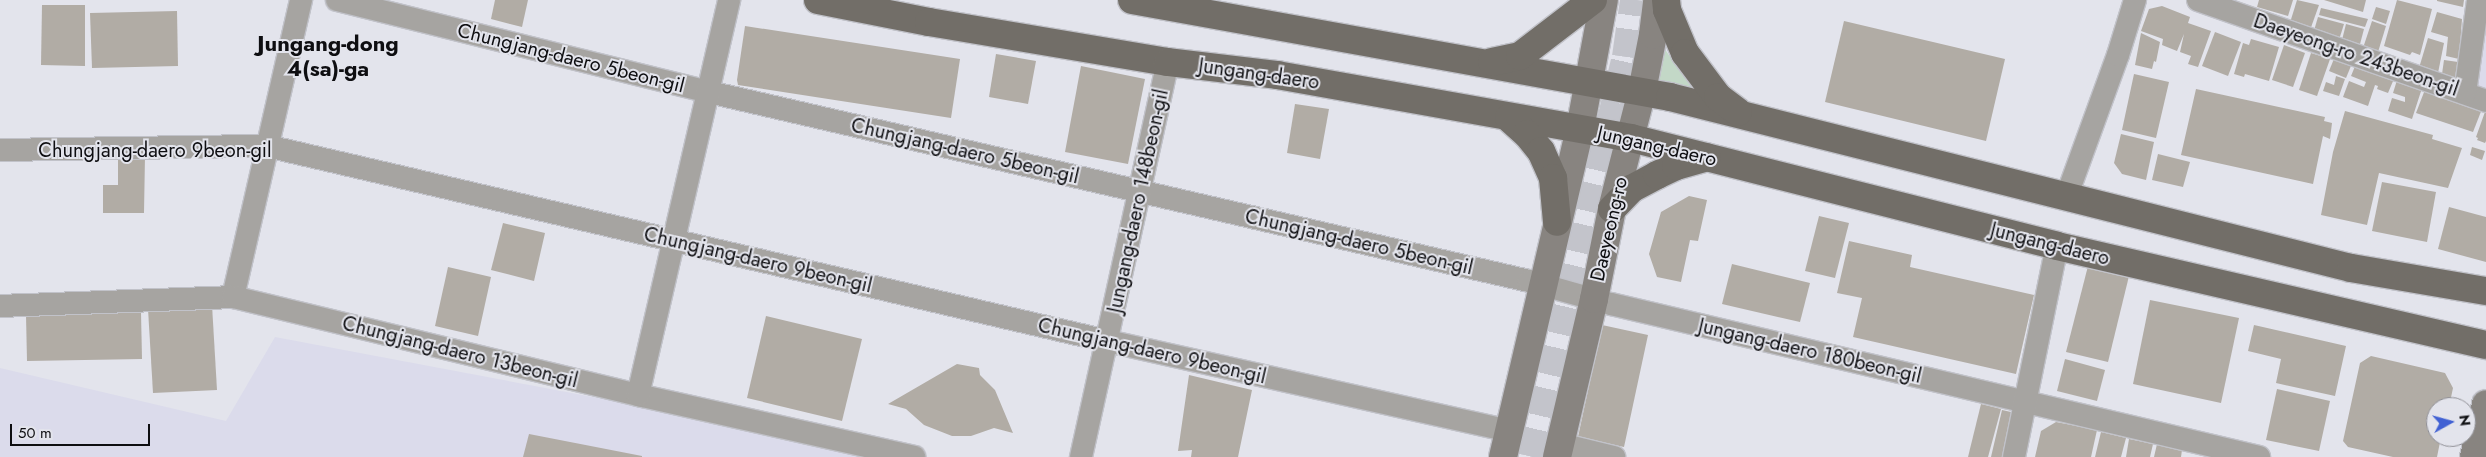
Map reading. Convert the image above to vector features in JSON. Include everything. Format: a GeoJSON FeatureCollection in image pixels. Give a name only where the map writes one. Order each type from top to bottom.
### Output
{"type":"FeatureCollection","features":[{"type":"Feature","properties":{"kind":"main road","name":"Jungang-daero"},"geometry":{"type":"LineString","coordinates":[[818,0],[929,22],[1168,62],[1277,75],[1509,118],[1631,138],[2057,246],[2486,345]]}},
{"type":"Feature","properties":{"kind":"main road"},"geometry":{"type":"LineString","coordinates":[[1132,0],[1181,4],[1642,91],[2067,195],[2352,268],[2486,290]]}},
{"type":"Feature","properties":{"kind":"main road"},"geometry":{"type":"LineString","coordinates":[[1487,63],[1520,56],[1593,0]]}},
{"type":"Feature","properties":{"kind":"main road"},"geometry":{"type":"LineString","coordinates":[[1506,444],[1580,130],[1604,0]]}},
{"type":"Feature","properties":{"kind":"main road","name":"Daeyeong-ro"},"geometry":{"type":"LineString","coordinates":[[1558,450],[1594,299],[1612,209],[1642,91],[1653,35],[1657,0]]}},
{"type":"Feature","properties":{"kind":"main road"},"geometry":{"type":"LineString","coordinates":[[1666,0],[1667,10],[1685,53],[1718,97],[1746,117]]}},
{"type":"Feature","properties":{"kind":"main road"},"geometry":{"type":"LineString","coordinates":[[1509,118],[1527,134],[1541,151],[1553,178],[1557,222]]}},
{"type":"Feature","properties":{"kind":"main road"},"geometry":{"type":"LineString","coordinates":[[1612,209],[1631,189],[1676,166],[1707,157]]}},
{"type":"Feature","properties":{"kind":"main road"},"geometry":{"type":"LineString","coordinates":[[2474,457],[2486,404]]}},
{"type":"Feature","properties":{"kind":"street"},"geometry":{"type":"LineString","coordinates":[[233,297],[301,0]]}},
{"type":"Feature","properties":{"kind":"street","name":"Chungjang-daero 5beon-gil"},"geometry":{"type":"LineString","coordinates":[[337,0],[709,92],[1543,285],[1594,299]]}},
{"type":"Feature","properties":{"kind":"street"},"geometry":{"type":"LineString","coordinates":[[638,394],[729,0]]}},
{"type":"Feature","properties":{"kind":"street"},"geometry":{"type":"LineString","coordinates":[[2067,195],[2118,55],[2135,0]]}},
{"type":"Feature","properties":{"kind":"street","name":"Daeyeong-ro 243beon-gil"},"geometry":{"type":"LineString","coordinates":[[2198,0],[2486,101]]}},
{"type":"Feature","properties":{"kind":"street"},"geometry":{"type":"LineString","coordinates":[[2465,93],[2478,0]]}},
{"type":"Feature","properties":{"kind":"street","name":"Jungang-daero 148beon-gil"},"geometry":{"type":"LineString","coordinates":[[1081,457],[1168,62]]}},
{"type":"Feature","properties":{"kind":"street","name":"Chungjang-daero 9beon-gil"},"geometry":{"type":"LineString","coordinates":[[0,150],[267,146],[1107,341],[1506,444]]}},
{"type":"Feature","properties":{"kind":"street"},"geometry":{"type":"LineString","coordinates":[[2014,457],[2027,402],[2057,246]]}},
{"type":"Feature","properties":{"kind":"street","name":"Chungjang-daero 13beon-gil"},"geometry":{"type":"LineString","coordinates":[[0,306],[233,297],[638,394],[914,457]]}},
{"type":"Feature","properties":{"kind":"street","name":"Jungang-daero 180beon-gil"},"geometry":{"type":"LineString","coordinates":[[1594,299],[2259,457]]}},
{"type":"Feature","properties":{"kind":"street"},"geometry":{"type":"LineString","coordinates":[[1558,450],[1614,457]]}},
{"type":"Feature","properties":{"kind":"shaded area"},"geometry":{"type":"Polygon","coordinates":[[[2486,8],[2486,92],[2474,88],[2486,8]]]}},
{"type":"Feature","properties":{"kind":"shaded area"},"geometry":{"type":"Polygon","coordinates":[[[275,337],[768,430],[890,457],[0,457],[0,368],[226,421],[275,337]]]}},
{"type":"Feature","properties":{"kind":"green space"},"geometry":{"type":"Polygon","coordinates":[[[1662,45],[1696,94],[1656,84],[1662,45]]]}},
{"type":"Feature","properties":{"kind":"building"},"geometry":{"type":"Polygon","coordinates":[[[495,0],[528,0],[522,27],[491,19],[495,0]]]}},
{"type":"Feature","properties":{"kind":"building"},"geometry":{"type":"Polygon","coordinates":[[[2259,0],[2293,0],[2288,16],[2257,7],[2259,0]]]}},
{"type":"Feature","properties":{"kind":"building"},"geometry":{"type":"Polygon","coordinates":[[[2297,0],[2319,5],[2309,33],[2289,26],[2297,0]]]}},
{"type":"Feature","properties":{"kind":"building"},"geometry":{"type":"Polygon","coordinates":[[[2324,0],[2366,0],[2363,12],[2324,0]]]}},
{"type":"Feature","properties":{"kind":"building"},"geometry":{"type":"Polygon","coordinates":[[[2397,0],[2432,9],[2420,55],[2412,52],[2410,55],[2384,46],[2397,0]]]}},
{"type":"Feature","properties":{"kind":"building"},"geometry":{"type":"Polygon","coordinates":[[[2437,0],[2464,0],[2463,7],[2437,0]]]}},
{"type":"Feature","properties":{"kind":"building"},"geometry":{"type":"Polygon","coordinates":[[[42,5],[85,5],[85,66],[41,65],[42,5]]]}},
{"type":"Feature","properties":{"kind":"building"},"geometry":{"type":"Polygon","coordinates":[[[2162,6],[2190,17],[2188,23],[2211,31],[2198,67],[2188,64],[2191,56],[2180,52],[2184,34],[2177,51],[2162,45],[2163,39],[2141,31],[2149,9],[2162,6]]]}},
{"type":"Feature","properties":{"kind":"building"},"geometry":{"type":"Polygon","coordinates":[[[2376,7],[2390,11],[2386,24],[2372,19],[2376,7]]]}},
{"type":"Feature","properties":{"kind":"building"},"geometry":{"type":"Polygon","coordinates":[[[2321,8],[2368,19],[2365,27],[2319,15],[2321,8]]]}},
{"type":"Feature","properties":{"kind":"building"},"geometry":{"type":"Polygon","coordinates":[[[177,11],[178,66],[92,68],[90,13],[177,11]]]}},
{"type":"Feature","properties":{"kind":"building"},"geometry":{"type":"Polygon","coordinates":[[[2437,12],[2462,19],[2459,59],[2446,56],[2448,37],[2431,32],[2437,12]]]}},
{"type":"Feature","properties":{"kind":"building"},"geometry":{"type":"Polygon","coordinates":[[[2318,17],[2344,24],[2338,43],[2313,34],[2318,17]]]}},
{"type":"Feature","properties":{"kind":"building"},"geometry":{"type":"Polygon","coordinates":[[[1844,21],[2005,59],[1986,141],[1825,102],[1844,21]]]}},
{"type":"Feature","properties":{"kind":"building"},"geometry":{"type":"Polygon","coordinates":[[[2372,21],[2386,26],[2378,52],[2363,48],[2372,21]]]}},
{"type":"Feature","properties":{"kind":"building"},"geometry":{"type":"Polygon","coordinates":[[[2346,24],[2364,29],[2359,48],[2341,44],[2346,24]]]}},
{"type":"Feature","properties":{"kind":"building"},"geometry":{"type":"Polygon","coordinates":[[[745,26],[960,59],[951,118],[738,85],[737,80],[745,26]]]}},
{"type":"Feature","properties":{"kind":"building"},"geometry":{"type":"Polygon","coordinates":[[[2215,32],[2241,42],[2228,76],[2202,66],[2215,32]]]}},
{"type":"Feature","properties":{"kind":"building"},"geometry":{"type":"Polygon","coordinates":[[[2141,33],[2160,42],[2156,62],[2154,61],[2152,69],[2135,65],[2141,33]]]}},
{"type":"Feature","properties":{"kind":"building"},"geometry":{"type":"Polygon","coordinates":[[[2428,38],[2444,43],[2438,73],[2419,68],[2428,38]]]}},
{"type":"Feature","properties":{"kind":"building"},"geometry":{"type":"Polygon","coordinates":[[[2251,39],[2279,47],[2269,81],[2245,74],[2244,77],[2234,74],[2243,43],[2249,45],[2251,39]]]}},
{"type":"Feature","properties":{"kind":"building"},"geometry":{"type":"Polygon","coordinates":[[[2284,45],[2305,53],[2293,87],[2272,80],[2284,45]]]}},
{"type":"Feature","properties":{"kind":"building"},"geometry":{"type":"Polygon","coordinates":[[[2311,53],[2330,59],[2317,96],[2299,90],[2311,53]]]}},
{"type":"Feature","properties":{"kind":"building"},"geometry":{"type":"Polygon","coordinates":[[[996,54],[1036,61],[1028,104],[989,97],[996,54]]]}},
{"type":"Feature","properties":{"kind":"building"},"geometry":{"type":"Polygon","coordinates":[[[2336,54],[2353,61],[2346,78],[2329,71],[2336,54]]]}},
{"type":"Feature","properties":{"kind":"building"},"geometry":{"type":"Polygon","coordinates":[[[2358,59],[2396,74],[2388,93],[2377,89],[2378,86],[2375,85],[2368,106],[2343,97],[2349,81],[2364,87],[2366,82],[2351,76],[2358,59]]]}},
{"type":"Feature","properties":{"kind":"building"},"geometry":{"type":"Polygon","coordinates":[[[2444,60],[2458,62],[2457,78],[2442,74],[2444,60]]]}},
{"type":"Feature","properties":{"kind":"building"},"geometry":{"type":"Polygon","coordinates":[[[1081,66],[1145,79],[1128,164],[1065,152],[1081,66]]]}},
{"type":"Feature","properties":{"kind":"building"},"geometry":{"type":"Polygon","coordinates":[[[2134,74],[2169,82],[2156,138],[2122,130],[2134,74]]]}},
{"type":"Feature","properties":{"kind":"building"},"geometry":{"type":"Polygon","coordinates":[[[2336,76],[2345,79],[2339,96],[2323,91],[2326,82],[2334,85],[2336,76]]]}},
{"type":"Feature","properties":{"kind":"building"},"geometry":{"type":"Polygon","coordinates":[[[2398,77],[2423,85],[2412,119],[2388,111],[2392,98],[2405,102],[2405,97],[2393,93],[2398,77]]]}},
{"type":"Feature","properties":{"kind":"building"},"geometry":{"type":"Polygon","coordinates":[[[2426,87],[2482,109],[2473,132],[2416,113],[2426,87]]]}},
{"type":"Feature","properties":{"kind":"building"},"geometry":{"type":"Polygon","coordinates":[[[2196,89],[2325,117],[2324,121],[2332,123],[2330,139],[2323,136],[2313,184],[2181,155],[2196,89]]]}},
{"type":"Feature","properties":{"kind":"building"},"geometry":{"type":"Polygon","coordinates":[[[1295,104],[1329,109],[1320,159],[1287,153],[1295,104]]]}},
{"type":"Feature","properties":{"kind":"building"},"geometry":{"type":"Polygon","coordinates":[[[2486,109],[2485,143],[2477,140],[2478,138],[2476,137],[2486,109]]]}},
{"type":"Feature","properties":{"kind":"building"},"geometry":{"type":"Polygon","coordinates":[[[2345,111],[2433,135],[2432,139],[2462,148],[2448,188],[2379,173],[2367,225],[2321,215],[2333,152],[2345,111]]]}},
{"type":"Feature","properties":{"kind":"building"},"geometry":{"type":"Polygon","coordinates":[[[2121,134],[2154,142],[2146,180],[2122,174],[2114,163],[2121,134]]]}},
{"type":"Feature","properties":{"kind":"building"},"geometry":{"type":"Polygon","coordinates":[[[2472,147],[2485,151],[2482,160],[2470,155],[2472,147]]]}},
{"type":"Feature","properties":{"kind":"building"},"geometry":{"type":"Polygon","coordinates":[[[2158,154],[2190,162],[2183,187],[2152,180],[2158,154]]]}},
{"type":"Feature","properties":{"kind":"building"},"geometry":{"type":"Polygon","coordinates":[[[118,156],[145,156],[144,213],[103,213],[103,185],[118,185],[118,156]]]}},
{"type":"Feature","properties":{"kind":"building"},"geometry":{"type":"Polygon","coordinates":[[[2382,182],[2436,192],[2427,242],[2372,231],[2382,182]]]}},
{"type":"Feature","properties":{"kind":"building"},"geometry":{"type":"Polygon","coordinates":[[[1689,196],[1707,200],[1698,241],[1690,240],[1681,282],[1657,277],[1649,254],[1661,212],[1689,196]]]}},
{"type":"Feature","properties":{"kind":"building"},"geometry":{"type":"Polygon","coordinates":[[[2449,207],[2486,217],[2486,262],[2438,249],[2449,207]]]}},
{"type":"Feature","properties":{"kind":"building"},"geometry":{"type":"Polygon","coordinates":[[[1819,216],[1849,223],[1835,278],[1805,271],[1819,216]]]}},
{"type":"Feature","properties":{"kind":"building"},"geometry":{"type":"Polygon","coordinates":[[[503,223],[545,233],[534,281],[491,270],[503,223]]]}},
{"type":"Feature","properties":{"kind":"building"},"geometry":{"type":"Polygon","coordinates":[[[1849,241],[1912,255],[1910,267],[2034,295],[2016,374],[1853,337],[1862,298],[1837,293],[1849,241]]]}},
{"type":"Feature","properties":{"kind":"building"},"geometry":{"type":"Polygon","coordinates":[[[1732,264],[1810,283],[1800,322],[1722,304],[1732,264]]]}},
{"type":"Feature","properties":{"kind":"building"},"geometry":{"type":"Polygon","coordinates":[[[2088,266],[2129,276],[2108,362],[2066,352],[2088,266]]]}},
{"type":"Feature","properties":{"kind":"building"},"geometry":{"type":"Polygon","coordinates":[[[448,267],[491,277],[478,336],[435,326],[448,267]]]}},
{"type":"Feature","properties":{"kind":"building"},"geometry":{"type":"Polygon","coordinates":[[[2150,300],[2239,318],[2221,403],[2133,384],[2150,300]]]}},
{"type":"Feature","properties":{"kind":"building"},"geometry":{"type":"Polygon","coordinates":[[[212,305],[217,390],[153,393],[148,309],[212,305]]]}},
{"type":"Feature","properties":{"kind":"building"},"geometry":{"type":"Polygon","coordinates":[[[141,312],[142,359],[27,361],[26,315],[141,312]]]}},
{"type":"Feature","properties":{"kind":"building"},"geometry":{"type":"Polygon","coordinates":[[[766,316],[862,339],[842,421],[747,398],[766,316]]]}},
{"type":"Feature","properties":{"kind":"building"},"geometry":{"type":"Polygon","coordinates":[[[1602,325],[1648,335],[1624,447],[1578,437],[1602,325]]]}},
{"type":"Feature","properties":{"kind":"building"},"geometry":{"type":"Polygon","coordinates":[[[2254,325],[2346,346],[2335,396],[2276,383],[2281,359],[2248,351],[2254,325]]]}},
{"type":"Feature","properties":{"kind":"building"},"geometry":{"type":"Polygon","coordinates":[[[2371,356],[2445,373],[2453,388],[2451,397],[2426,397],[2426,447],[2439,447],[2437,457],[2393,457],[2348,447],[2343,441],[2360,363],[2371,356]]]}},
{"type":"Feature","properties":{"kind":"building"},"geometry":{"type":"Polygon","coordinates":[[[2065,359],[2105,370],[2097,401],[2057,391],[2065,359]]]}},
{"type":"Feature","properties":{"kind":"building"},"geometry":{"type":"Polygon","coordinates":[[[957,364],[979,368],[980,375],[995,390],[1013,433],[994,428],[971,436],[952,436],[924,425],[906,409],[888,404],[957,364]]]}},
{"type":"Feature","properties":{"kind":"building"},"geometry":{"type":"Polygon","coordinates":[[[1189,375],[1252,390],[1238,457],[1191,457],[1192,450],[1178,451],[1189,375]]]}},
{"type":"Feature","properties":{"kind":"building"},"geometry":{"type":"Polygon","coordinates":[[[2277,389],[2330,401],[2319,451],[2266,440],[2277,389]]]}},
{"type":"Feature","properties":{"kind":"building"},"geometry":{"type":"Polygon","coordinates":[[[1981,404],[2001,409],[1988,457],[1968,457],[1981,404]]]}},
{"type":"Feature","properties":{"kind":"building"},"geometry":{"type":"Polygon","coordinates":[[[2002,410],[2011,412],[2020,426],[2013,457],[1991,457],[2002,410]]]}},
{"type":"Feature","properties":{"kind":"building"},"geometry":{"type":"Polygon","coordinates":[[[2056,422],[2097,430],[2091,457],[2035,457],[2041,431],[2056,422]]]}},
{"type":"Feature","properties":{"kind":"building"},"geometry":{"type":"Polygon","coordinates":[[[2101,432],[2126,438],[2121,457],[2095,457],[2101,432]]]}},
{"type":"Feature","properties":{"kind":"building"},"geometry":{"type":"Polygon","coordinates":[[[529,434],[642,456],[642,457],[523,457],[529,434]]]}},
{"type":"Feature","properties":{"kind":"building"},"geometry":{"type":"Polygon","coordinates":[[[2129,439],[2153,444],[2150,457],[2126,457],[2129,439]]]}},
{"type":"Feature","properties":{"kind":"building"},"geometry":{"type":"Polygon","coordinates":[[[2157,444],[2182,450],[2181,457],[2154,457],[2157,444]]]}},
{"type":"Feature","properties":{"kind":"tunnel"},"geometry":{"type":"LineString","coordinates":[[1532,457],[1626,57],[1634,0]]}},
{"type":"Feature","properties":{"kind":"district","name":"Jungang-dong 4(sa)-ga"},"geometry":{"type":"Point","coordinates":[328,56]}}]}
